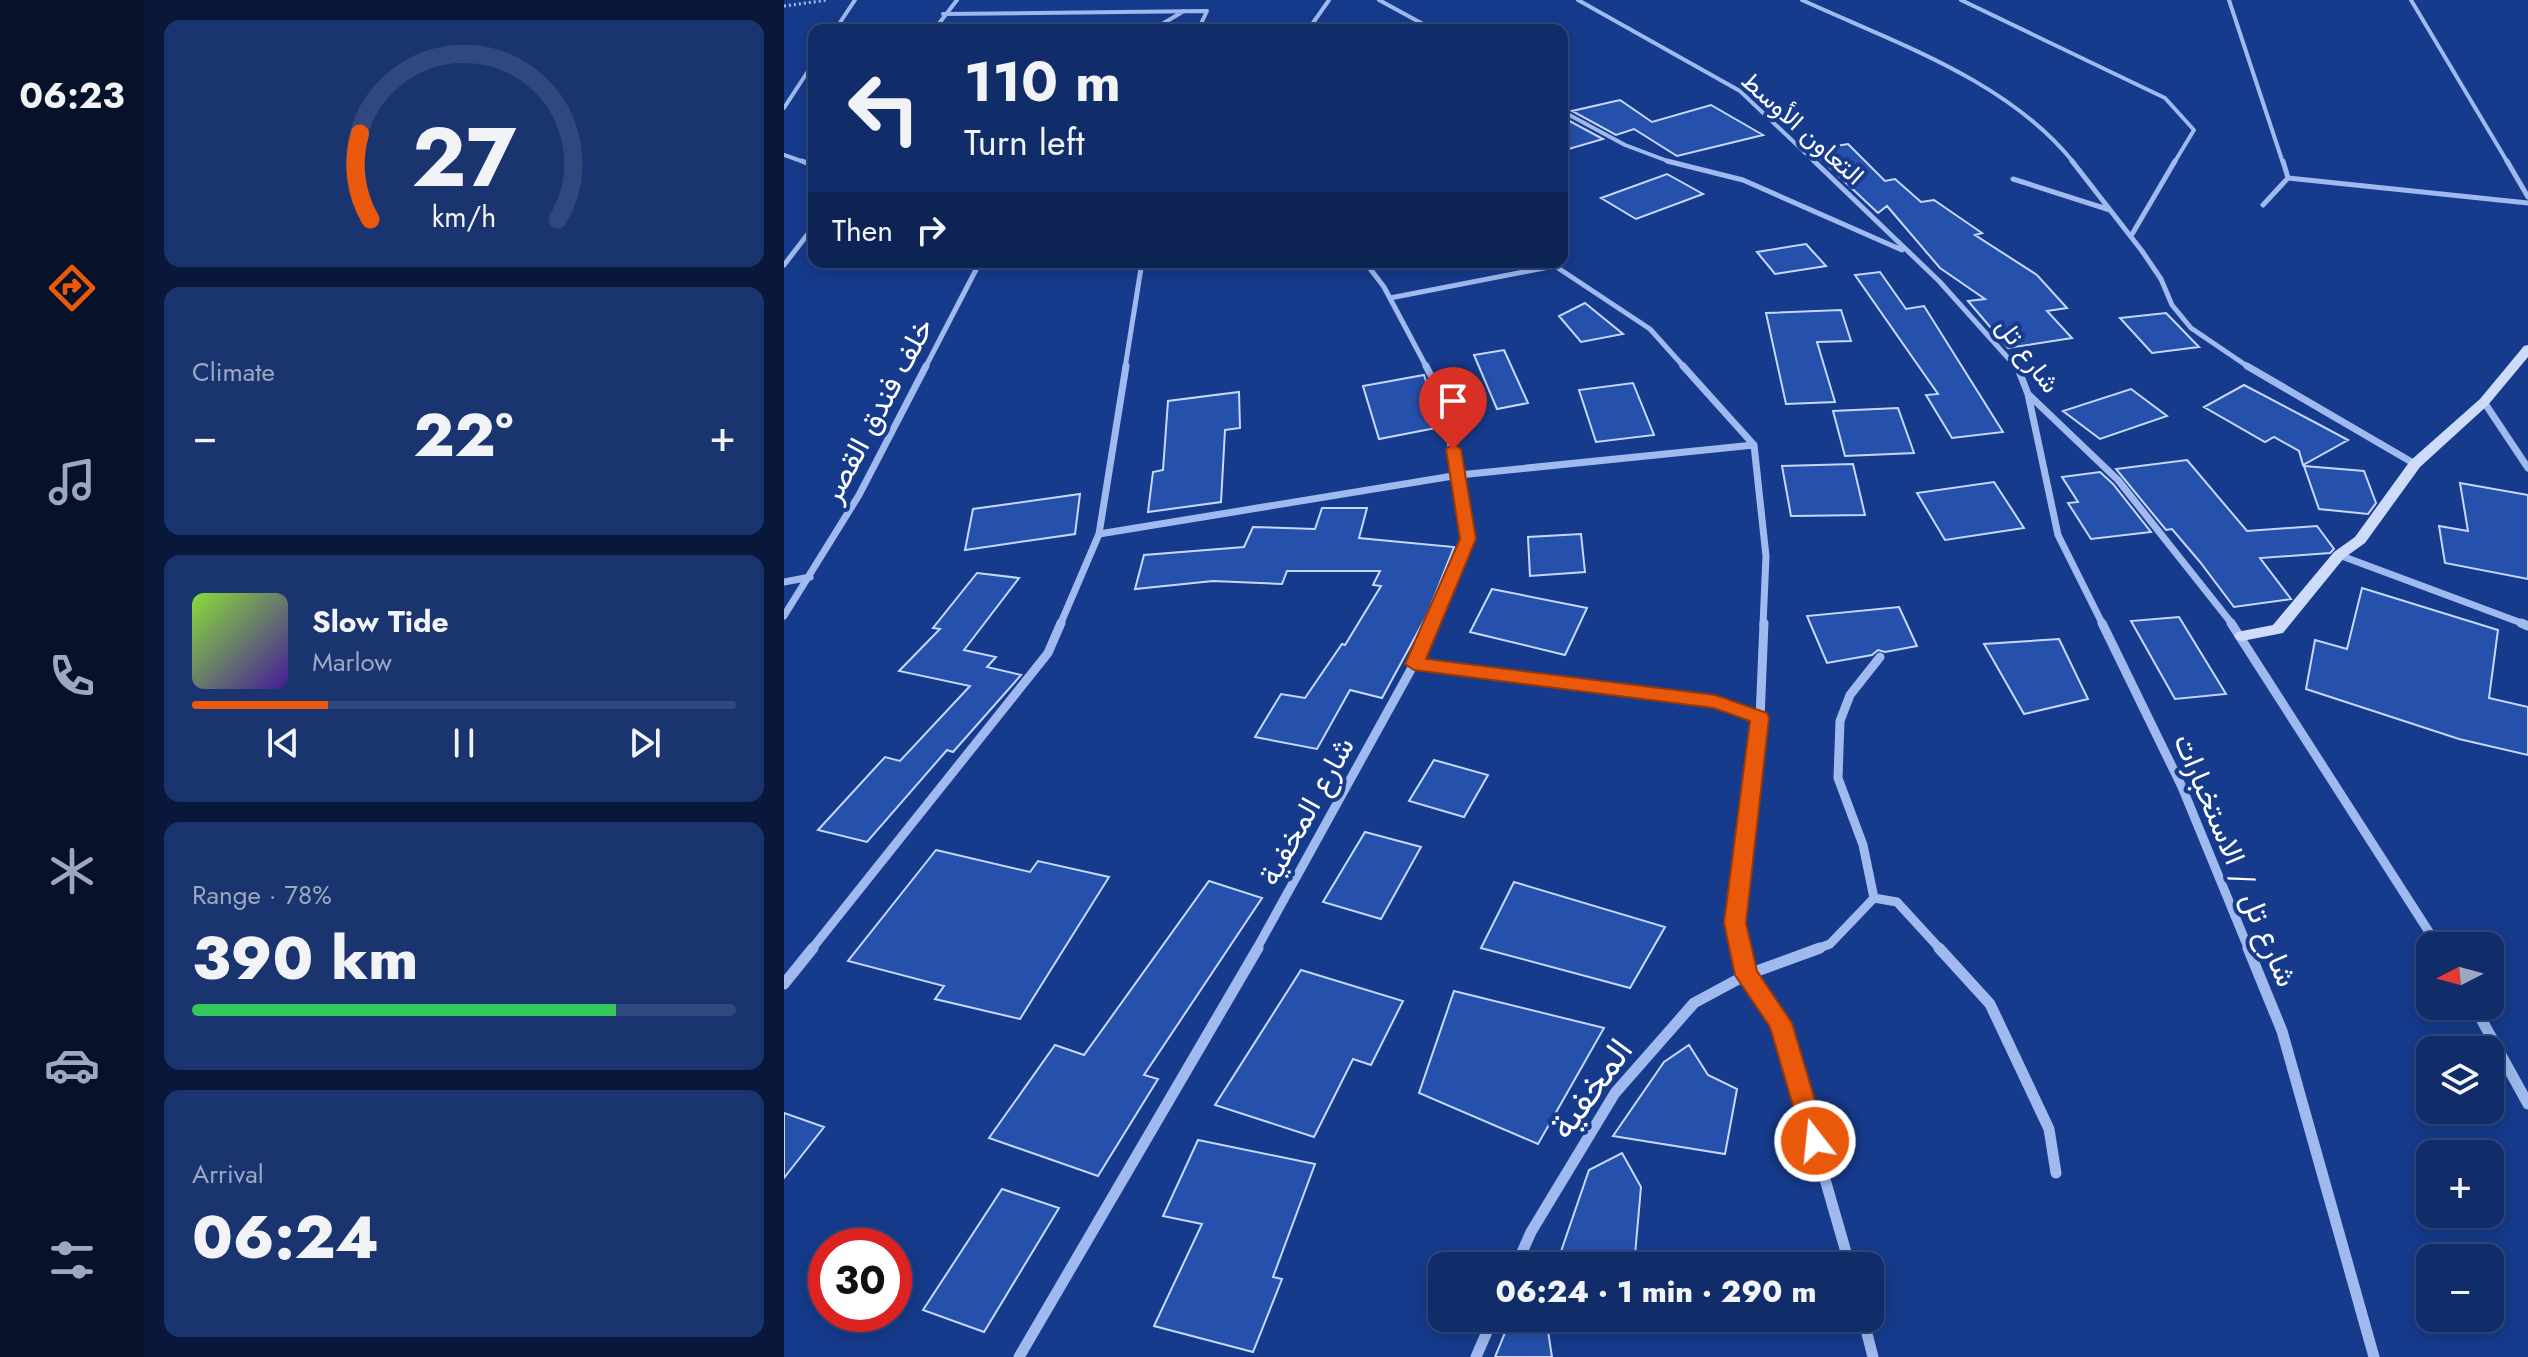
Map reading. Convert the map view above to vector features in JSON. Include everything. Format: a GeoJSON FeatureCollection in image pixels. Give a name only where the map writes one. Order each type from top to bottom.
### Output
{"type":"FeatureCollection","features":[{"type":"Feature","properties":{"kind":"street"},"geometry":{"type":"LineString","coordinates":[[839,24],[855,0]]}},
{"type":"Feature","properties":{"kind":"street"},"geometry":{"type":"LineString","coordinates":[[937,24],[957,0]]}},
{"type":"Feature","properties":{"kind":"street"},"geometry":{"type":"LineString","coordinates":[[1312,24],[1329,0]]}},
{"type":"Feature","properties":{"kind":"street"},"geometry":{"type":"LineString","coordinates":[[1379,0],[1423,24]]}},
{"type":"Feature","properties":{"kind":"street","name":"التعاون الأوسط"},"geometry":{"type":"LineString","coordinates":[[1578,0],[1740,91],[1907,251]]}},
{"type":"Feature","properties":{"kind":"street"},"geometry":{"type":"LineString","coordinates":[[1802,0],[1951,69],[2002,98],[2064,151],[2131,236],[2161,279],[2172,305],[2191,328],[2266,379],[2415,464]]}},
{"type":"Feature","properties":{"kind":"street"},"geometry":{"type":"LineString","coordinates":[[1961,0],[2165,98],[2189,121],[2194,130],[2131,236]]}},
{"type":"Feature","properties":{"kind":"street"},"geometry":{"type":"LineString","coordinates":[[2229,0],[2288,178]]}},
{"type":"Feature","properties":{"kind":"street"},"geometry":{"type":"LineString","coordinates":[[2411,0],[2528,200]]}},
{"type":"Feature","properties":{"kind":"street"},"geometry":{"type":"LineString","coordinates":[[1162,24],[1185,11]]}},
{"type":"Feature","properties":{"kind":"street"},"geometry":{"type":"LineString","coordinates":[[943,14],[1207,11],[1201,24]]}},
{"type":"Feature","properties":{"kind":"street"},"geometry":{"type":"LineString","coordinates":[[784,108],[808,71]]}},
{"type":"Feature","properties":{"kind":"street","name":"شارع تل"},"geometry":{"type":"LineString","coordinates":[[1568,114],[1614,138],[1723,178],[1743,180],[1907,251],[2015,362],[2028,394],[2118,480],[2242,636],[2429,932]]}},
{"type":"Feature","properties":{"kind":"street"},"geometry":{"type":"LineString","coordinates":[[784,155],[808,164]]}},
{"type":"Feature","properties":{"kind":"street"},"geometry":{"type":"LineString","coordinates":[[2288,178],[2528,200]]}},
{"type":"Feature","properties":{"kind":"street"},"geometry":{"type":"LineString","coordinates":[[2263,205],[2288,178]]}},
{"type":"Feature","properties":{"kind":"street"},"geometry":{"type":"LineString","coordinates":[[2013,179],[2111,211]]}},
{"type":"Feature","properties":{"kind":"street"},"geometry":{"type":"LineString","coordinates":[[784,265],[808,234]]}},
{"type":"Feature","properties":{"kind":"street","name":"خلف فندق القصر"},"geometry":{"type":"LineString","coordinates":[[784,616],[859,495],[977,268]]}},
{"type":"Feature","properties":{"kind":"street"},"geometry":{"type":"LineString","coordinates":[[784,984],[1048,653],[1099,534],[1141,268]]}},
{"type":"Feature","properties":{"kind":"street","name":"شارع المخفية"},"geometry":{"type":"LineString","coordinates":[[1019,1357],[1290,892],[1414,664],[1468,539],[1459,475],[1442,397],[1390,298],[1369,268]]}},
{"type":"Feature","properties":{"kind":"street"},"geometry":{"type":"LineString","coordinates":[[1390,298],[1533,268]]}},
{"type":"Feature","properties":{"kind":"street"},"geometry":{"type":"LineString","coordinates":[[1558,268],[1650,329],[1754,445],[1766,556],[1760,718],[1735,923],[1746,975],[1780,1023],[1846,1252]]}},
{"type":"Feature","properties":{"kind":"street"},"geometry":{"type":"LineString","coordinates":[[2242,636],[2278,629],[2339,555],[2360,540],[2415,464],[2484,402],[2528,349]]}},
{"type":"Feature","properties":{"kind":"street","name":"شارع تل / الاستخبارات"},"geometry":{"type":"LineString","coordinates":[[2028,394],[2058,535],[2182,787],[2282,1031],[2374,1357]]}},
{"type":"Feature","properties":{"kind":"street"},"geometry":{"type":"LineString","coordinates":[[2484,402],[2528,468]]}},
{"type":"Feature","properties":{"kind":"street"},"geometry":{"type":"LineString","coordinates":[[1099,534],[1459,475],[1754,445]]}},
{"type":"Feature","properties":{"kind":"street"},"geometry":{"type":"LineString","coordinates":[[2339,555],[2528,626]]}},
{"type":"Feature","properties":{"kind":"street"},"geometry":{"type":"LineString","coordinates":[[784,582],[810,577]]}},
{"type":"Feature","properties":{"kind":"street"},"geometry":{"type":"LineString","coordinates":[[1880,657],[1850,695],[1840,721],[1838,778],[1863,845],[1874,898],[1897,902],[1990,1004],[2049,1129],[2056,1173]]}},
{"type":"Feature","properties":{"kind":"street"},"geometry":{"type":"LineString","coordinates":[[1414,664],[1715,702],[1760,718]]}},
{"type":"Feature","properties":{"kind":"street","name":"المخفية"},"geometry":{"type":"LineString","coordinates":[[1522,1252],[1531,1232],[1615,1093],[1694,1003],[1746,975],[1830,944],[1874,898]]}},
{"type":"Feature","properties":{"kind":"street"},"geometry":{"type":"LineString","coordinates":[[2482,1020],[2528,1104]]}},
{"type":"Feature","properties":{"kind":"street"},"geometry":{"type":"LineString","coordinates":[[1476,1357],[1487,1332]]}},
{"type":"Feature","properties":{"kind":"street"},"geometry":{"type":"LineString","coordinates":[[1867,1332],[1873,1357]]}},
{"type":"Feature","properties":{"kind":"path"},"geometry":{"type":"LineString","coordinates":[[784,6],[828,0]]}},
{"type":"Feature","properties":{"kind":"building"},"geometry":{"type":"Polygon","coordinates":[[[1620,100],[1652,122],[1711,105],[1763,135],[1677,156],[1634,129],[1616,135],[1572,111],[1620,100]]]}},
{"type":"Feature","properties":{"kind":"building"},"geometry":{"type":"Polygon","coordinates":[[[1568,120],[1603,139],[1568,149],[1568,120]]]}},
{"type":"Feature","properties":{"kind":"building"},"geometry":{"type":"Polygon","coordinates":[[[1848,144],[1885,181],[1895,179],[1921,202],[1934,200],[1982,233],[1975,235],[2037,275],[2067,308],[2047,311],[2072,338],[2008,348],[1968,301],[1985,299],[1940,268],[1887,206],[1878,213],[1811,150],[1848,144]]]}},
{"type":"Feature","properties":{"kind":"building"},"geometry":{"type":"Polygon","coordinates":[[[1667,174],[1703,194],[1636,219],[1601,198],[1667,174]]]}},
{"type":"Feature","properties":{"kind":"building"},"geometry":{"type":"Polygon","coordinates":[[[1806,244],[1826,266],[1775,274],[1757,252],[1806,244]]]}},
{"type":"Feature","properties":{"kind":"building"},"geometry":{"type":"Polygon","coordinates":[[[1880,272],[1906,309],[1924,306],[2003,432],[1952,438],[1926,395],[1938,394],[1855,275],[1880,272]]]}},
{"type":"Feature","properties":{"kind":"building"},"geometry":{"type":"Polygon","coordinates":[[[1585,303],[1623,334],[1581,342],[1559,316],[1585,303]]]}},
{"type":"Feature","properties":{"kind":"building"},"geometry":{"type":"Polygon","coordinates":[[[1841,310],[1851,341],[1817,342],[1835,402],[1786,404],[1766,313],[1841,310]]]}},
{"type":"Feature","properties":{"kind":"building"},"geometry":{"type":"Polygon","coordinates":[[[2166,313],[2199,347],[2152,353],[2120,318],[2166,313]]]}},
{"type":"Feature","properties":{"kind":"building"},"geometry":{"type":"Polygon","coordinates":[[[1504,350],[1528,403],[1497,409],[1474,355],[1504,350]]]}},
{"type":"Feature","properties":{"kind":"building"},"geometry":{"type":"Polygon","coordinates":[[[1424,375],[1441,427],[1379,439],[1363,386],[1424,375]]]}},
{"type":"Feature","properties":{"kind":"building"},"geometry":{"type":"Polygon","coordinates":[[[1633,383],[1654,435],[1596,442],[1579,390],[1633,383]]]}},
{"type":"Feature","properties":{"kind":"building"},"geometry":{"type":"Polygon","coordinates":[[[2244,385],[2348,440],[2303,465],[2299,451],[2274,437],[2265,442],[2204,407],[2244,385]]]}},
{"type":"Feature","properties":{"kind":"building"},"geometry":{"type":"Polygon","coordinates":[[[2131,389],[2167,416],[2100,439],[2063,411],[2131,389]]]}},
{"type":"Feature","properties":{"kind":"building"},"geometry":{"type":"Polygon","coordinates":[[[1239,392],[1240,428],[1225,430],[1221,502],[1148,512],[1153,472],[1163,470],[1168,401],[1239,392]]]}},
{"type":"Feature","properties":{"kind":"building"},"geometry":{"type":"Polygon","coordinates":[[[1898,408],[1914,453],[1845,456],[1833,411],[1898,408]]]}},
{"type":"Feature","properties":{"kind":"building"},"geometry":{"type":"Polygon","coordinates":[[[2187,460],[2247,531],[2317,526],[2334,549],[2330,553],[2260,558],[2291,599],[2234,607],[2172,529],[2166,530],[2116,469],[2187,460]]]}},
{"type":"Feature","properties":{"kind":"building"},"geometry":{"type":"Polygon","coordinates":[[[1853,464],[1865,515],[1791,516],[1782,466],[1853,464]]]}},
{"type":"Feature","properties":{"kind":"building"},"geometry":{"type":"Polygon","coordinates":[[[2304,466],[2364,471],[2376,503],[2368,514],[2319,509],[2304,466]]]}},
{"type":"Feature","properties":{"kind":"building"},"geometry":{"type":"Polygon","coordinates":[[[2100,472],[2151,532],[2091,539],[2068,503],[2078,502],[2062,477],[2100,472]]]}},
{"type":"Feature","properties":{"kind":"building"},"geometry":{"type":"Polygon","coordinates":[[[1994,482],[2024,528],[1945,540],[1917,493],[1994,482]]]}},
{"type":"Feature","properties":{"kind":"building"},"geometry":{"type":"Polygon","coordinates":[[[2460,483],[2528,495],[2528,579],[2445,563],[2439,526],[2468,531],[2460,483]]]}},
{"type":"Feature","properties":{"kind":"building"},"geometry":{"type":"Polygon","coordinates":[[[1080,494],[1075,534],[965,550],[973,509],[1080,494]]]}},
{"type":"Feature","properties":{"kind":"building"},"geometry":{"type":"Polygon","coordinates":[[[1322,508],[1367,508],[1359,538],[1454,547],[1427,615],[1382,698],[1350,690],[1317,749],[1255,737],[1281,694],[1305,698],[1342,644],[1345,645],[1381,586],[1373,585],[1380,571],[1287,571],[1282,584],[1213,581],[1135,589],[1144,555],[1244,547],[1253,527],[1315,529],[1322,508]]]}},
{"type":"Feature","properties":{"kind":"building"},"geometry":{"type":"Polygon","coordinates":[[[1581,534],[1585,572],[1530,576],[1528,537],[1581,534]]]}},
{"type":"Feature","properties":{"kind":"building"},"geometry":{"type":"Polygon","coordinates":[[[977,573],[1019,578],[964,650],[996,657],[987,667],[1021,675],[953,752],[947,750],[867,842],[818,830],[885,757],[900,761],[970,686],[899,671],[940,629],[933,628],[977,573]]]}},
{"type":"Feature","properties":{"kind":"building"},"geometry":{"type":"Polygon","coordinates":[[[2362,588],[2498,630],[2489,698],[2528,707],[2528,755],[2459,739],[2306,689],[2315,640],[2347,649],[2362,588]]]}},
{"type":"Feature","properties":{"kind":"building"},"geometry":{"type":"Polygon","coordinates":[[[1492,589],[1587,608],[1565,655],[1470,632],[1492,589]]]}},
{"type":"Feature","properties":{"kind":"building"},"geometry":{"type":"Polygon","coordinates":[[[1899,607],[1917,646],[1885,652],[1878,650],[1872,655],[1827,663],[1807,616],[1899,607]]]}},
{"type":"Feature","properties":{"kind":"building"},"geometry":{"type":"Polygon","coordinates":[[[2179,617],[2226,694],[2175,699],[2131,621],[2179,617]]]}},
{"type":"Feature","properties":{"kind":"building"},"geometry":{"type":"Polygon","coordinates":[[[2059,639],[2088,699],[2024,714],[1984,644],[2059,639]]]}},
{"type":"Feature","properties":{"kind":"building"},"geometry":{"type":"Polygon","coordinates":[[[1434,760],[1488,775],[1464,817],[1409,801],[1434,760]]]}},
{"type":"Feature","properties":{"kind":"building"},"geometry":{"type":"Polygon","coordinates":[[[1365,832],[1421,847],[1381,919],[1323,902],[1365,832]]]}},
{"type":"Feature","properties":{"kind":"building"},"geometry":{"type":"Polygon","coordinates":[[[936,850],[1030,872],[1038,861],[1109,877],[1020,1019],[935,999],[944,986],[848,961],[936,850]]]}},
{"type":"Feature","properties":{"kind":"building"},"geometry":{"type":"Polygon","coordinates":[[[1209,881],[1262,898],[1144,1075],[1158,1079],[1098,1176],[989,1138],[1055,1045],[1084,1055],[1209,881]]]}},
{"type":"Feature","properties":{"kind":"building"},"geometry":{"type":"Polygon","coordinates":[[[1514,882],[1665,927],[1630,988],[1481,948],[1514,882]]]}},
{"type":"Feature","properties":{"kind":"building"},"geometry":{"type":"Polygon","coordinates":[[[1301,970],[1403,1001],[1371,1065],[1353,1059],[1314,1137],[1215,1105],[1301,970]]]}},
{"type":"Feature","properties":{"kind":"building"},"geometry":{"type":"Polygon","coordinates":[[[1454,991],[1604,1028],[1538,1144],[1419,1093],[1454,991]]]}},
{"type":"Feature","properties":{"kind":"building"},"geometry":{"type":"Polygon","coordinates":[[[1689,1045],[1708,1075],[1737,1089],[1725,1154],[1613,1136],[1664,1062],[1689,1045]]]}},
{"type":"Feature","properties":{"kind":"building"},"geometry":{"type":"Polygon","coordinates":[[[784,1113],[824,1127],[784,1178],[784,1113]]]}},
{"type":"Feature","properties":{"kind":"building"},"geometry":{"type":"Polygon","coordinates":[[[1198,1140],[1315,1164],[1273,1277],[1282,1279],[1253,1352],[1154,1326],[1202,1224],[1163,1216],[1198,1140]]]}},
{"type":"Feature","properties":{"kind":"building"},"geometry":{"type":"Polygon","coordinates":[[[1622,1153],[1641,1187],[1635,1252],[1561,1252],[1589,1170],[1622,1153]]]}},
{"type":"Feature","properties":{"kind":"building"},"geometry":{"type":"Polygon","coordinates":[[[1002,1189],[1059,1208],[984,1332],[923,1310],[1002,1189]]]}},
{"type":"Feature","properties":{"kind":"building"},"geometry":{"type":"Polygon","coordinates":[[[1505,1332],[1548,1332],[1552,1357],[1495,1357],[1505,1332]]]}},
{"type":"Feature","properties":{"kind":"route"},"geometry":{"type":"LineString","coordinates":[[1453,449],[1468,539],[1414,664],[1715,702],[1760,718],[1735,923],[1746,975],[1780,1023],[1815,1141]]}}]}
